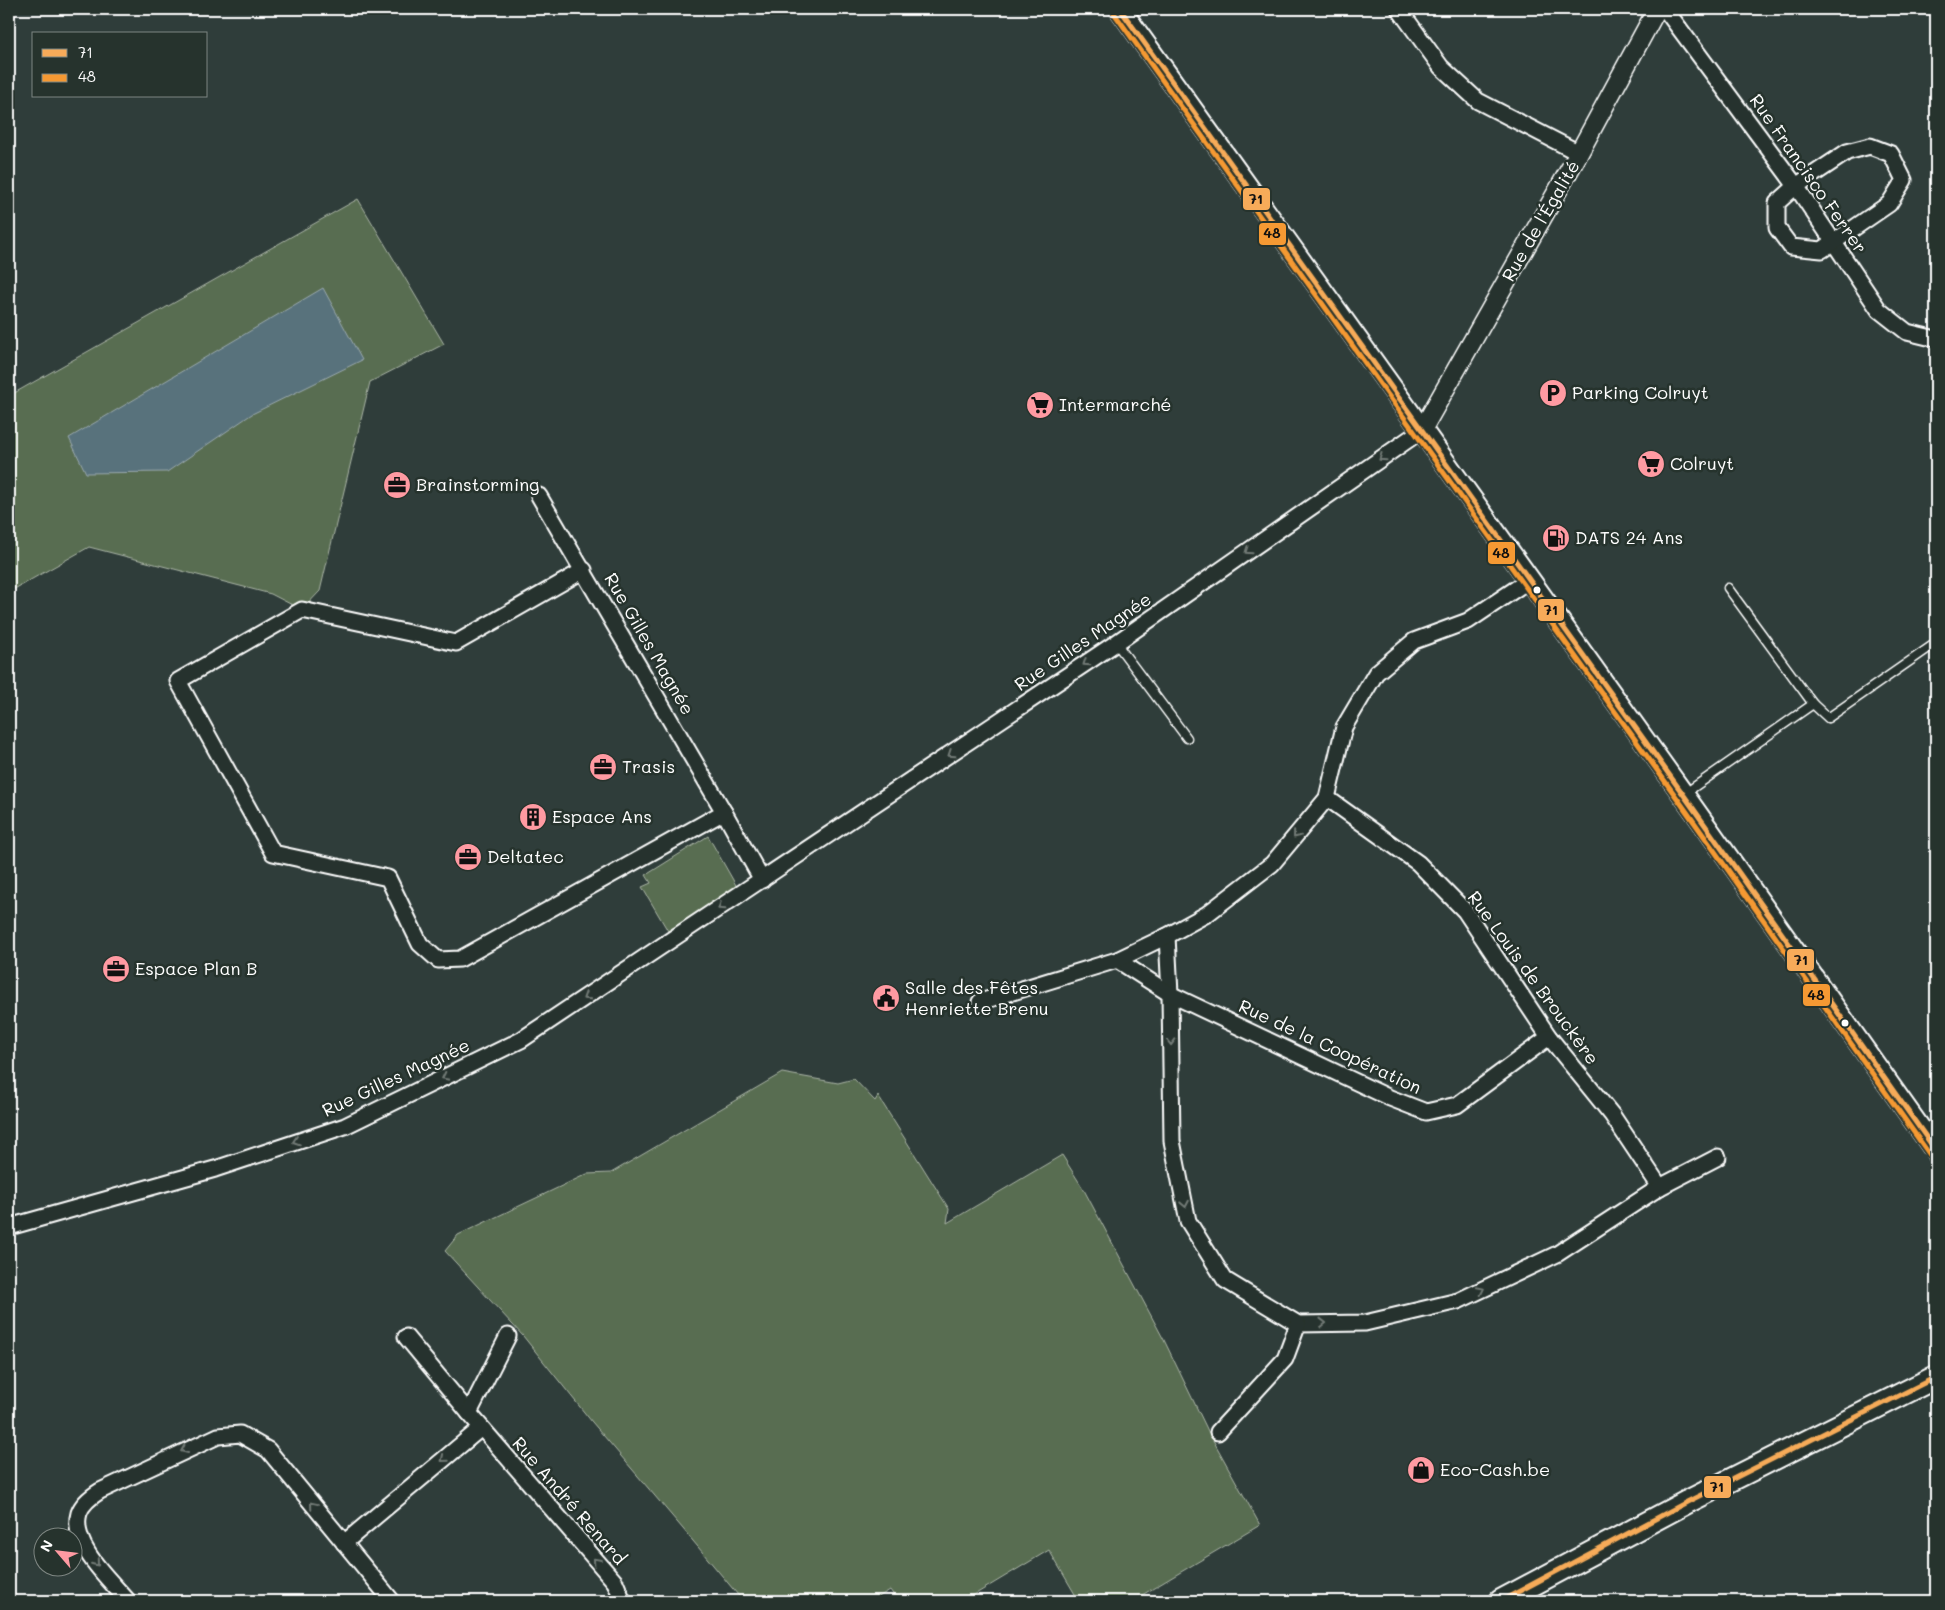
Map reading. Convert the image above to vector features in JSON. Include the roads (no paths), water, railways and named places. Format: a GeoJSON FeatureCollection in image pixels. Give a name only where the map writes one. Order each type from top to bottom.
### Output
{"type":"FeatureCollection","features":[{"type":"Feature","properties":{"kind":"main road"},"geometry":{"type":"LineString","coordinates":[[1120,9],[1683,794],[1936,1151]]}},
{"type":"Feature","properties":{"kind":"main road"},"geometry":{"type":"LineString","coordinates":[[1501,1601],[1687,1502],[1936,1377]]}},
{"type":"Feature","properties":{"kind":"street"},"geometry":{"type":"LineString","coordinates":[[1400,9],[1441,67],[1478,101],[1579,153]]}},
{"type":"Feature","properties":{"kind":"street","name":"Rue de l'Égalité"},"geometry":{"type":"LineString","coordinates":[[1422,430],[1579,153],[1657,9]]}},
{"type":"Feature","properties":{"kind":"street","name":"Rue Francisco Ferrer"},"geometry":{"type":"LineString","coordinates":[[1665,9],[1796,186],[1879,310],[1907,332],[1936,340]]}},
{"type":"Feature","properties":{"kind":"street"},"geometry":{"type":"LineString","coordinates":[[1870,146],[1891,154],[1904,180],[1889,204],[1822,250],[1791,247],[1777,228],[1777,203],[1796,186],[1847,152],[1870,146]]}},
{"type":"Feature","properties":{"kind":"street","name":"Rue Gilles Magnée"},"geometry":{"type":"LineString","coordinates":[[9,1227],[215,1170],[345,1126],[521,1040],[1116,643],[1422,430]]}},
{"type":"Feature","properties":{"kind":"street","name":"Rue Gilles Magnée"},"geometry":{"type":"LineString","coordinates":[[539,496],[584,570],[762,880]]}},
{"type":"Feature","properties":{"kind":"street"},"geometry":{"type":"LineString","coordinates":[[584,570],[456,643],[302,610],[178,681],[273,853],[388,878],[420,944],[438,960],[460,959],[724,812]]}},
{"type":"Feature","properties":{"kind":"street"},"geometry":{"type":"LineString","coordinates":[[980,1002],[1117,960],[1167,936],[1206,914],[1272,864],[1327,798],[1344,726],[1376,673],[1414,641],[1468,622],[1529,580]]}},
{"type":"Feature","properties":{"kind":"street","name":"Rue Louis de Brouckère"},"geometry":{"type":"LineString","coordinates":[[1327,798],[1418,863],[1465,911],[1549,1037],[1612,1115],[1660,1187]]}},
{"type":"Feature","properties":{"kind":"street"},"geometry":{"type":"LineString","coordinates":[[1167,936],[1170,994],[1172,1141],[1188,1221],[1225,1280],[1298,1324],[1365,1323],[1458,1301],[1557,1254],[1660,1187],[1718,1158]]}},
{"type":"Feature","properties":{"kind":"street","name":"Rue de la Coopération"},"geometry":{"type":"LineString","coordinates":[[1117,960],[1170,994],[1390,1098],[1426,1112],[1457,1105],[1549,1037]]}},
{"type":"Feature","properties":{"kind":"street"},"geometry":{"type":"LineString","coordinates":[[1218,1432],[1285,1359],[1298,1324]]}},
{"type":"Feature","properties":{"kind":"street"},"geometry":{"type":"LineString","coordinates":[[469,1414],[508,1336]]}},
{"type":"Feature","properties":{"kind":"street","name":"Rue André Renard"},"geometry":{"type":"LineString","coordinates":[[406,1337],[469,1414],[615,1582],[623,1601]]}},
{"type":"Feature","properties":{"kind":"street"},"geometry":{"type":"LineString","coordinates":[[344,1543],[481,1428]]}},
{"type":"Feature","properties":{"kind":"street"},"geometry":{"type":"LineString","coordinates":[[128,1601],[84,1548],[78,1530],[80,1512],[90,1498],[100,1491],[218,1436],[240,1434],[268,1450],[392,1601]]}},
{"type":"Feature","properties":{"kind":"lane"},"geometry":{"type":"LineString","coordinates":[[1728,588],[1813,704],[1828,718],[1933,644],[1936,644]]}},
{"type":"Feature","properties":{"kind":"lane"},"geometry":{"type":"LineString","coordinates":[[1116,643],[1187,738]]}},
{"type":"Feature","properties":{"kind":"lane"},"geometry":{"type":"LineString","coordinates":[[1683,794],[1813,704]]}},
{"type":"Feature","properties":{"kind":"water"},"geometry":{"type":"Polygon","coordinates":[[[323,288],[362,360],[252,414],[167,472],[86,473],[69,438],[323,288]]]}},
{"type":"Feature","properties":{"kind":"place","name":"Parking Colruyt"},"geometry":{"type":"Point","coordinates":[1553,393]}},
{"type":"Feature","properties":{"kind":"place","name":"Intermarché"},"geometry":{"type":"Point","coordinates":[1040,405]}},
{"type":"Feature","properties":{"kind":"place","name":"Colruyt"},"geometry":{"type":"Point","coordinates":[1651,464]}},
{"type":"Feature","properties":{"kind":"place","name":"Brainstorming"},"geometry":{"type":"Point","coordinates":[397,485]}},
{"type":"Feature","properties":{"kind":"place","name":"DATS 24 Ans"},"geometry":{"type":"Point","coordinates":[1556,538]}},
{"type":"Feature","properties":{"kind":"place","name":"Trasis"},"geometry":{"type":"Point","coordinates":[603,767]}},
{"type":"Feature","properties":{"kind":"place","name":"Espace Ans"},"geometry":{"type":"Point","coordinates":[533,817]}},
{"type":"Feature","properties":{"kind":"place","name":"Deltatec"},"geometry":{"type":"Point","coordinates":[468,857]}},
{"type":"Feature","properties":{"kind":"place","name":"Espace Plan B"},"geometry":{"type":"Point","coordinates":[116,969]}},
{"type":"Feature","properties":{"kind":"place","name":"Salle des Fêtes Henriette Brenu"},"geometry":{"type":"Point","coordinates":[886,998]}},
{"type":"Feature","properties":{"kind":"place","name":"Eco-Cash.be"},"geometry":{"type":"Point","coordinates":[1421,1470]}}]}
